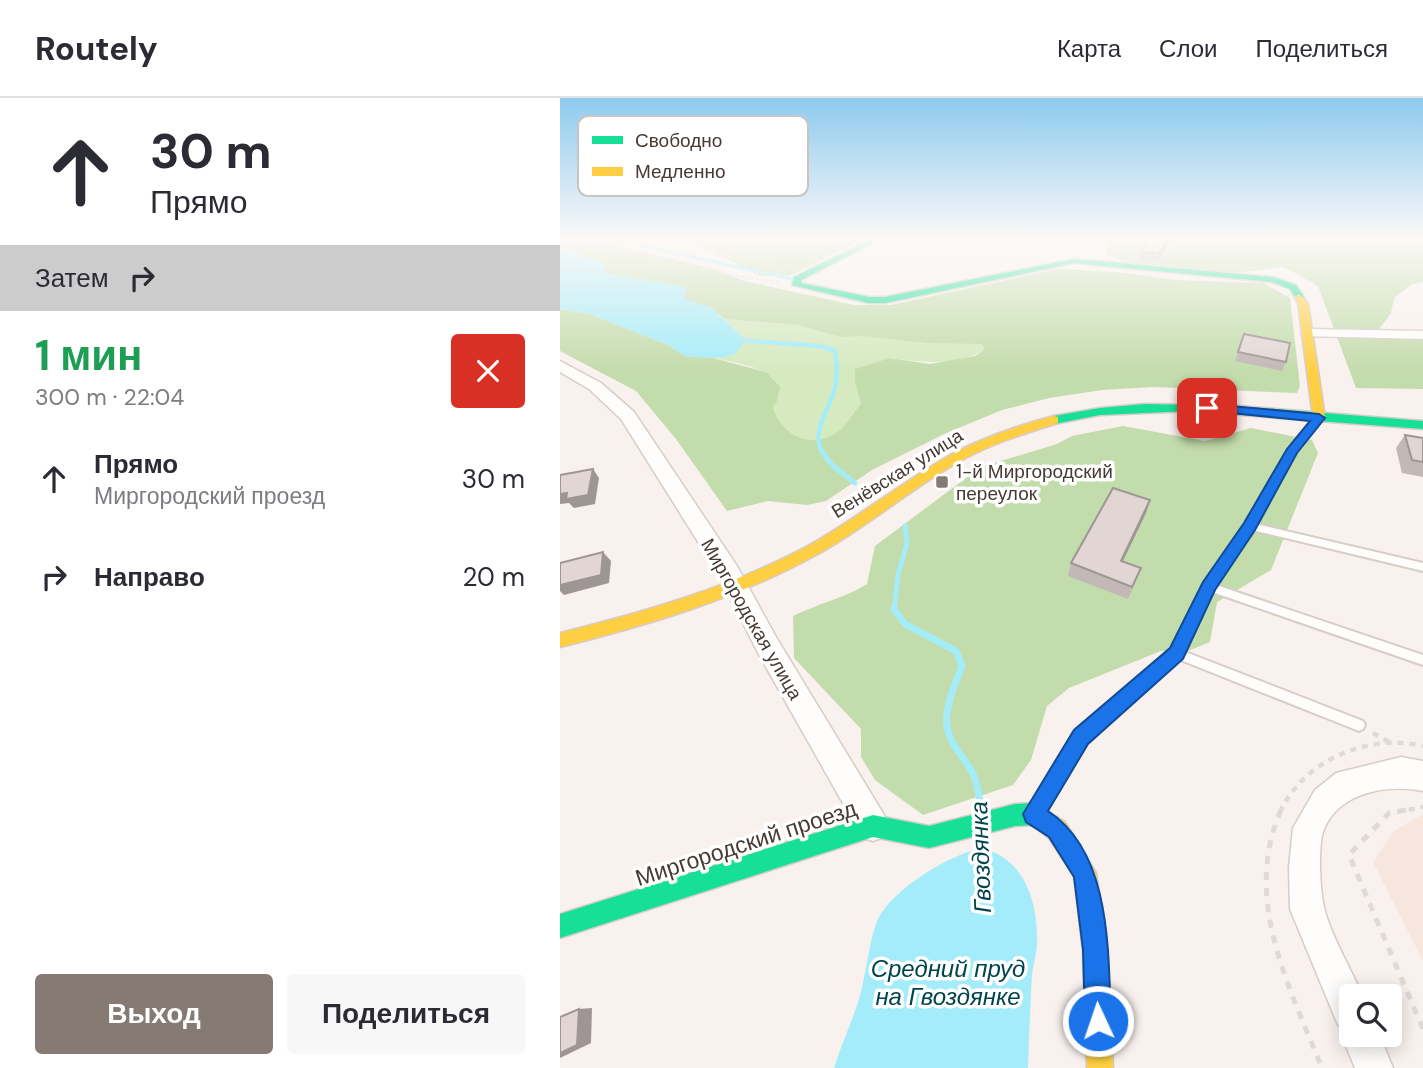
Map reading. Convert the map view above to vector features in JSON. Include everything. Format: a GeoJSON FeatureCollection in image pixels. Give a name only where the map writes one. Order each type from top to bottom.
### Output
{"type":"FeatureCollection","features":[{"type":"Feature","properties":{"kind":"street"},"geometry":{"type":"LineString","coordinates":[[796,283],[869,300],[885,300],[966,283]]}},
{"type":"Feature","properties":{"kind":"street"},"geometry":{"type":"LineString","coordinates":[[1284,283],[1293,287],[1303,303],[1319,418]]}},
{"type":"Feature","properties":{"kind":"street"},"geometry":{"type":"LineString","coordinates":[[1308,333],[1423,335]]}},
{"type":"Feature","properties":{"kind":"street","name":"Миргородская улица"},"geometry":{"type":"LineString","coordinates":[[560,366],[595,386],[628,416],[737,588],[766,645],[873,826]]}},
{"type":"Feature","properties":{"kind":"street","name":"Венёвская улица"},"geometry":{"type":"LineString","coordinates":[[737,588],[814,550],[960,456],[995,439],[1050,421],[1081,414],[1154,406],[1423,425]]}},
{"type":"Feature","properties":{"kind":"street"},"geometry":{"type":"LineString","coordinates":[[560,640],[640,621],[737,588]]}},
{"type":"Feature","properties":{"kind":"street"},"geometry":{"type":"LineString","coordinates":[[1339,984],[1307,909],[1305,867],[1308,828],[1326,801],[1346,783],[1401,772],[1423,776]]}},
{"type":"Feature","properties":{"kind":"street"},"geometry":{"type":"LineString","coordinates":[[1034,814],[1057,830],[1084,873],[1095,950],[1100,1068]]}},
{"type":"Feature","properties":{"kind":"street","name":"Миргородский проезд"},"geometry":{"type":"LineString","coordinates":[[560,926],[873,826],[929,837],[1015,815],[1034,814]]}},
{"type":"Feature","properties":{"kind":"street"},"geometry":{"type":"LineString","coordinates":[[1365,1047],[1374,1068]]}},
{"type":"Feature","properties":{"kind":"lane"},"geometry":{"type":"LineString","coordinates":[[1034,814],[1081,737],[1177,653],[1209,587],[1250,526],[1291,452],[1319,418]]}},
{"type":"Feature","properties":{"kind":"lane"},"geometry":{"type":"LineString","coordinates":[[1250,526],[1423,567]]}},
{"type":"Feature","properties":{"kind":"lane"},"geometry":{"type":"LineString","coordinates":[[1209,587],[1423,660]]}},
{"type":"Feature","properties":{"kind":"lane"},"geometry":{"type":"LineString","coordinates":[[1177,653],[1359,725]]}},
{"type":"Feature","properties":{"kind":"path"},"geometry":{"type":"LineString","coordinates":[[1359,725],[1393,744]]}},
{"type":"Feature","properties":{"kind":"path"},"geometry":{"type":"LineString","coordinates":[[1423,807],[1389,813],[1349,855],[1423,1029]]}},
{"type":"Feature","properties":{"kind":"shaded area"},"geometry":{"type":"Polygon","coordinates":[[[1423,814],[1423,961],[1373,862],[1394,831],[1423,814]]]}},
{"type":"Feature","properties":{"kind":"green space"},"geometry":{"type":"Polygon","coordinates":[[[665,283],[754,283],[854,305],[891,305],[992,283],[1263,283],[1290,298],[1300,386],[1297,393],[1153,387],[1102,390],[1049,398],[1002,410],[944,434],[872,470],[826,501],[807,505],[768,501],[727,511],[676,439],[636,391],[560,351],[560,309],[590,314],[668,345],[685,356],[713,358],[767,373],[780,387],[773,408],[777,418],[790,432],[807,440],[826,438],[836,433],[861,403],[855,382],[855,369],[890,358],[930,364],[975,356],[984,350],[982,344],[841,337],[798,325],[724,319],[711,308],[685,299],[681,286],[665,283]]]}},
{"type":"Feature","properties":{"kind":"green space"},"geometry":{"type":"Polygon","coordinates":[[[1313,283],[1416,283],[1394,298],[1391,313],[1377,332],[1423,333],[1423,389],[1356,388],[1318,286],[1313,283]]]}},
{"type":"Feature","properties":{"kind":"green space"},"geometry":{"type":"Polygon","coordinates":[[[724,319],[798,325],[925,343],[977,342],[982,344],[984,350],[950,361],[926,362],[890,358],[855,382],[862,402],[841,430],[828,438],[809,441],[790,433],[777,418],[773,408],[778,395],[777,385],[771,377],[749,366],[713,358],[735,354],[742,336],[724,319]]]}},
{"type":"Feature","properties":{"kind":"green space"},"geometry":{"type":"Polygon","coordinates":[[[1123,426],[1205,441],[1251,428],[1312,440],[1318,453],[1271,570],[1217,602],[1210,642],[1188,651],[1161,651],[1069,688],[1047,706],[1031,760],[1013,785],[923,815],[875,780],[861,757],[861,729],[794,658],[793,616],[867,584],[875,546],[981,467],[1057,444],[1072,436],[1123,426]]]}},
{"type":"Feature","properties":{"kind":"water"},"geometry":{"type":"Polygon","coordinates":[[[560,283],[665,283],[681,286],[688,291],[683,295],[685,299],[711,308],[742,336],[744,343],[735,354],[728,356],[685,356],[668,345],[590,314],[560,309],[560,283]]]}},
{"type":"Feature","properties":{"kind":"water","name":"Средний пруд на Гвоздянке"},"geometry":{"type":"Polygon","coordinates":[[[982,848],[997,854],[1019,872],[1035,912],[1037,947],[1032,975],[1028,1068],[834,1068],[859,997],[876,924],[882,912],[921,876],[953,858],[982,848]]]}},
{"type":"Feature","properties":{"kind":"building"},"geometry":{"type":"Polygon","coordinates":[[[1244,334],[1290,343],[1286,362],[1238,352],[1244,334]]]}},
{"type":"Feature","properties":{"kind":"building"},"geometry":{"type":"Polygon","coordinates":[[[1405,435],[1423,438],[1423,462],[1412,460],[1405,435]]]}},
{"type":"Feature","properties":{"kind":"building"},"geometry":{"type":"Polygon","coordinates":[[[593,469],[588,495],[566,499],[567,493],[560,494],[560,475],[593,469]]]}},
{"type":"Feature","properties":{"kind":"building"},"geometry":{"type":"Polygon","coordinates":[[[1113,488],[1150,500],[1121,561],[1141,568],[1132,587],[1071,563],[1113,488]]]}},
{"type":"Feature","properties":{"kind":"building"},"geometry":{"type":"Polygon","coordinates":[[[603,552],[601,575],[560,585],[560,563],[603,552]]]}},
{"type":"Feature","properties":{"kind":"building"},"geometry":{"type":"Polygon","coordinates":[[[579,1009],[577,1045],[560,1053],[560,1017],[579,1009]]]}},
{"type":"Feature","properties":{"kind":"waterway","name":"Гвоздянка"},"geometry":{"type":"LineString","coordinates":[[737,340],[820,346],[835,351],[835,386],[818,439],[823,453]]}},
{"type":"Feature","properties":{"kind":"waterway","name":"Гвоздянка"},"geometry":{"type":"LineString","coordinates":[[823,453],[832,465],[855,483]]}},
{"type":"Feature","properties":{"kind":"waterway","name":"Гвоздянка"},"geometry":{"type":"LineString","coordinates":[[894,609],[898,575],[907,543],[905,526]]}},
{"type":"Feature","properties":{"kind":"waterway","name":"Гвоздянка"},"geometry":{"type":"LineString","coordinates":[[894,609],[905,624],[956,651],[962,666],[949,703],[947,728],[949,736],[974,776],[981,809]]}},
{"type":"Feature","properties":{"kind":"traffic: fast"},"geometry":{"type":"LineString","coordinates":[[796,283],[869,300],[885,300],[966,283]]}},
{"type":"Feature","properties":{"kind":"traffic: fast"},"geometry":{"type":"LineString","coordinates":[[1282,283],[1293,287],[1299,297]]}},
{"type":"Feature","properties":{"kind":"traffic: fast"},"geometry":{"type":"LineString","coordinates":[[1054,420],[1100,411],[1191,407],[1423,425]]}},
{"type":"Feature","properties":{"kind":"traffic: fast"},"geometry":{"type":"LineString","coordinates":[[560,926],[873,826],[929,837],[1015,815],[1034,814],[1040,818]]}},
{"type":"Feature","properties":{"kind":"traffic: slow"},"geometry":{"type":"LineString","coordinates":[[1299,297],[1303,303],[1319,418]]}},
{"type":"Feature","properties":{"kind":"traffic: slow"},"geometry":{"type":"LineString","coordinates":[[560,640],[657,614],[751,580],[830,540],[959,456],[994,440],[1054,420]]}},
{"type":"Feature","properties":{"kind":"traffic: slow"},"geometry":{"type":"LineString","coordinates":[[1040,818],[1057,830],[1085,873],[1095,950],[1100,1068]]}},
{"type":"Feature","properties":{"kind":"place","name":"1-й Миргородский переулок"},"geometry":{"type":"Point","coordinates":[942,482]}},
{"type":"Feature","properties":{"kind":"route"},"geometry":{"type":"LineString","coordinates":[[1098,1021],[1095,950],[1084,873],[1057,830],[1034,814],[1081,737],[1177,653],[1209,587],[1250,526],[1291,452],[1319,418],[1207,408]]}}]}
